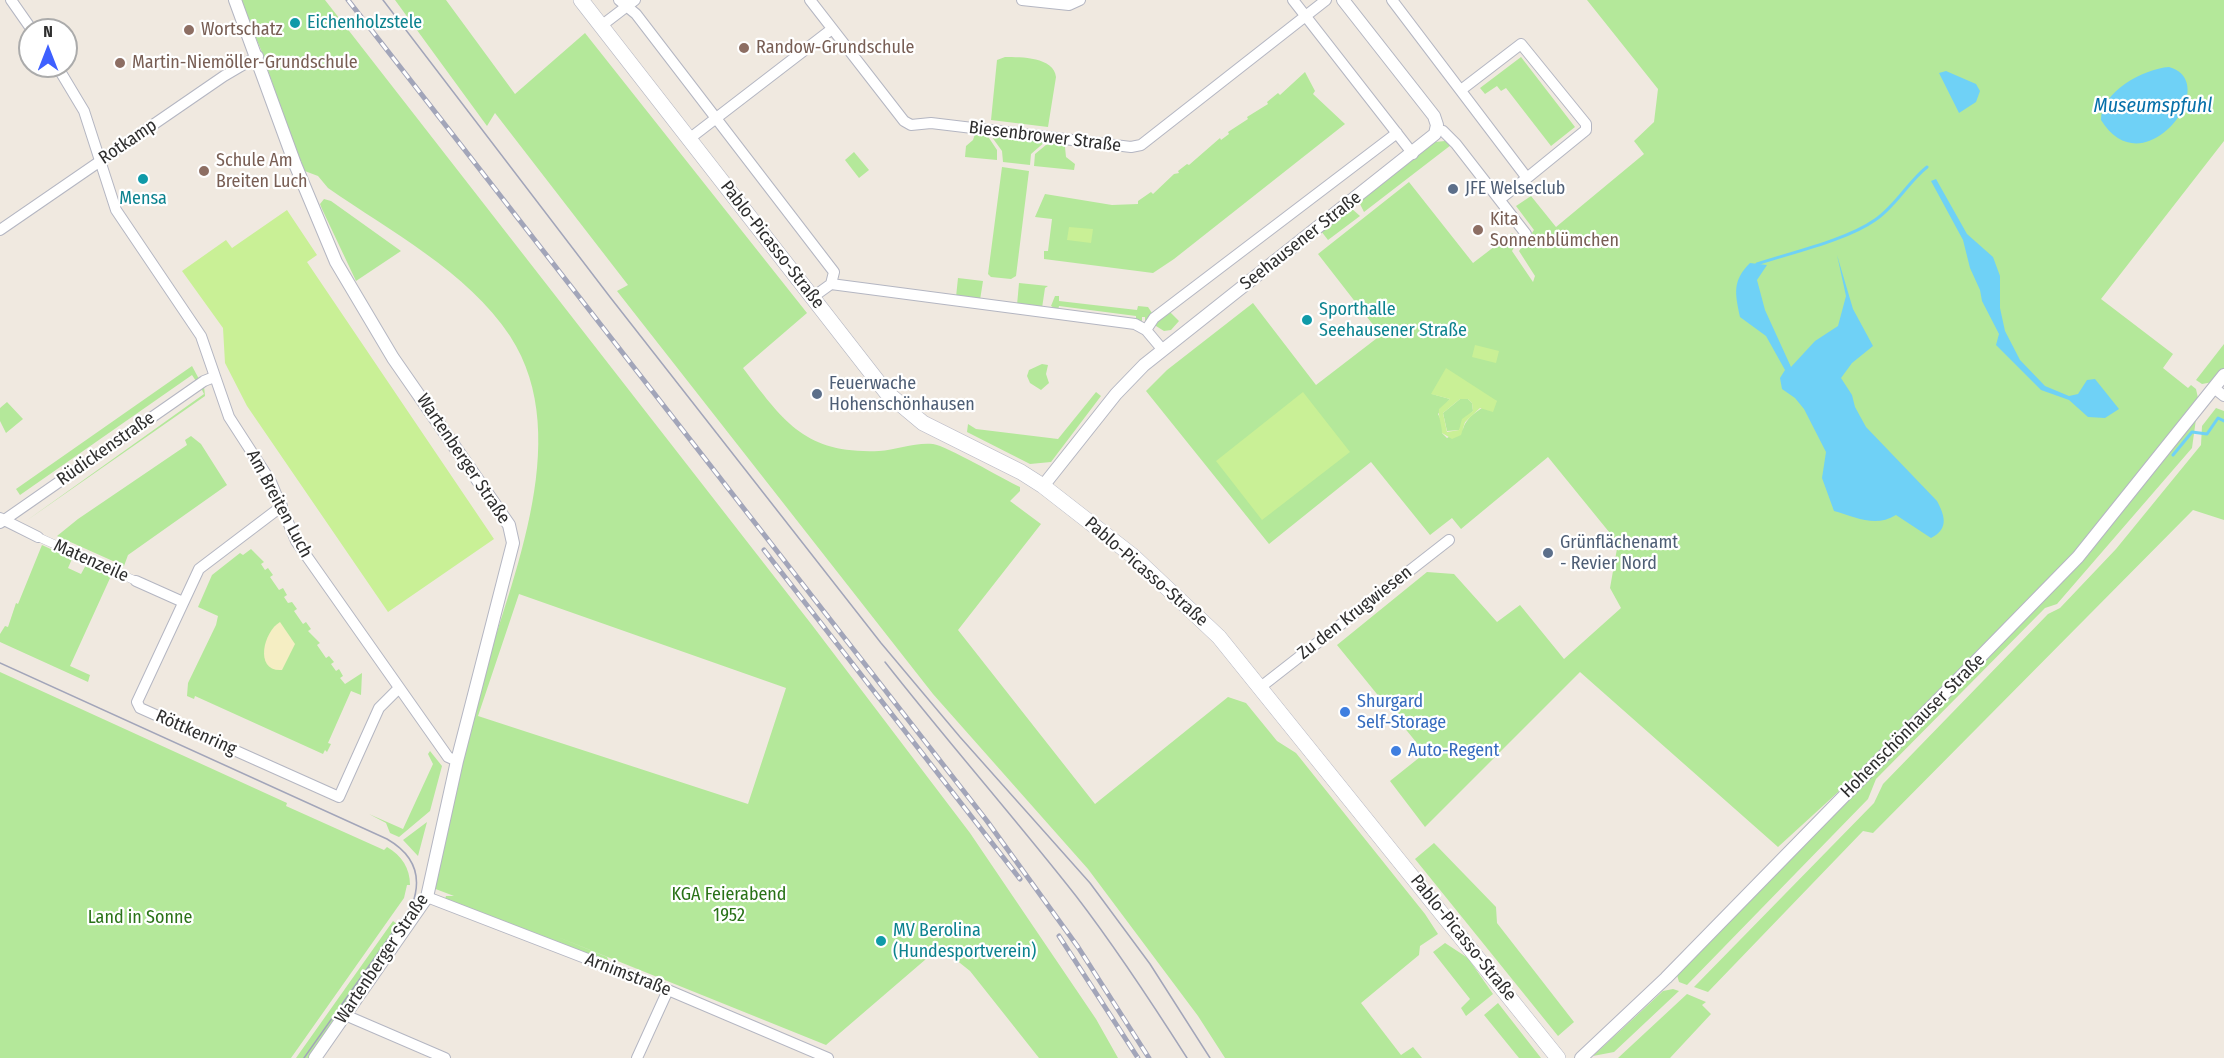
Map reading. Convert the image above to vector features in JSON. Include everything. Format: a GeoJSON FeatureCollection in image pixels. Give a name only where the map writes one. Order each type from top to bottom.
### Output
{"type":"FeatureCollection","features":[{"type":"Feature","properties":{"kind":"main road","name":"Pablo-Picasso-Straße"},"geometry":{"type":"LineString","coordinates":[[580,0],[881,386],[910,413],[1043,486],[1152,573],[1219,637],[1262,686],[1558,1058]]}},
{"type":"Feature","properties":{"kind":"street"},"geometry":{"type":"LineString","coordinates":[[11,0],[24,18]]}},
{"type":"Feature","properties":{"kind":"street","name":"Wartenberger Straße"},"geometry":{"type":"LineString","coordinates":[[235,0],[258,56],[308,198],[348,285],[393,358],[512,532],[513,543],[457,761],[427,897],[315,1058]]}},
{"type":"Feature","properties":{"kind":"street","name":"Biesenbrower Straße"},"geometry":{"type":"LineString","coordinates":[[810,0],[904,121],[911,125],[931,123],[1131,147],[1141,145],[1326,0]]}},
{"type":"Feature","properties":{"kind":"street"},"geometry":{"type":"LineString","coordinates":[[1022,0],[1069,5],[1080,0]]}},
{"type":"Feature","properties":{"kind":"street"},"geometry":{"type":"LineString","coordinates":[[1293,0],[1413,154]]}},
{"type":"Feature","properties":{"kind":"street"},"geometry":{"type":"LineString","coordinates":[[1343,0],[1434,116],[1437,130],[1443,131],[1456,144],[1526,234]]}},
{"type":"Feature","properties":{"kind":"street"},"geometry":{"type":"LineString","coordinates":[[1392,0],[1527,178]]}},
{"type":"Feature","properties":{"kind":"street"},"geometry":{"type":"LineString","coordinates":[[602,26],[627,2]]}},
{"type":"Feature","properties":{"kind":"street","name":"Pablo-Picasso-Straße"},"geometry":{"type":"LineString","coordinates":[[627,2],[834,272],[831,284]]}},
{"type":"Feature","properties":{"kind":"street"},"geometry":{"type":"LineString","coordinates":[[689,139],[832,28]]}},
{"type":"Feature","properties":{"kind":"street"},"geometry":{"type":"LineString","coordinates":[[1461,90],[1521,44],[1586,124],[1586,130],[1500,200]]}},
{"type":"Feature","properties":{"kind":"street","name":"Rotkamp"},"geometry":{"type":"LineString","coordinates":[[0,230],[239,66],[258,56]]}},
{"type":"Feature","properties":{"kind":"street","name":"Am Breiten Luch"},"geometry":{"type":"LineString","coordinates":[[64,78],[84,111],[116,210],[201,336],[229,417],[271,482],[304,555],[447,758],[457,761]]}},
{"type":"Feature","properties":{"kind":"street","name":"Seehausener Straße"},"geometry":{"type":"LineString","coordinates":[[1043,486],[1129,378],[1162,349],[1431,140],[1437,130]]}},
{"type":"Feature","properties":{"kind":"street","name":"Seehausener Straße"},"geometry":{"type":"LineString","coordinates":[[1146,330],[1154,318],[1397,133]]}},
{"type":"Feature","properties":{"kind":"street"},"geometry":{"type":"LineString","coordinates":[[813,297],[831,284],[1135,324],[1146,330],[1162,349]]}},
{"type":"Feature","properties":{"kind":"street","name":"Hohenschönhauser Straße"},"geometry":{"type":"LineString","coordinates":[[1581,1058],[1666,978],[2078,557],[2219,392],[2224,375]]}},
{"type":"Feature","properties":{"kind":"street","name":"Rüdickenstraße"},"geometry":{"type":"LineString","coordinates":[[2,520],[204,381],[214,377]]}},
{"type":"Feature","properties":{"kind":"street","name":"Röttkenring"},"geometry":{"type":"LineString","coordinates":[[282,507],[199,569],[137,702],[140,708],[339,797],[379,708],[398,689]]}},
{"type":"Feature","properties":{"kind":"street","name":"Matenzeile"},"geometry":{"type":"LineString","coordinates":[[2,520],[183,602]]}},
{"type":"Feature","properties":{"kind":"street","name":"Zu den Krugwiesen"},"geometry":{"type":"LineString","coordinates":[[1262,686],[1449,540]]}},
{"type":"Feature","properties":{"kind":"street","name":"Arnimstraße"},"geometry":{"type":"LineString","coordinates":[[427,897],[668,990],[828,1058]]}},
{"type":"Feature","properties":{"kind":"street"},"geometry":{"type":"LineString","coordinates":[[637,1058],[668,990]]}},
{"type":"Feature","properties":{"kind":"street"},"geometry":{"type":"LineString","coordinates":[[345,1015],[445,1058]]}},
{"type":"Feature","properties":{"kind":"green space","name":"KGA Feierabend 1952"},"geometry":{"type":"Polygon","coordinates":[[[240,0],[325,0],[812,625],[970,833],[1096,1019],[1118,1058],[1039,1058],[970,971],[940,947],[826,1045],[553,935],[607,957],[610,964],[445,899],[446,896],[454,896],[433,888],[471,721],[530,516],[537,468],[538,421],[529,377],[510,336],[472,292],[426,254],[328,188],[318,176],[302,170],[261,50],[240,0]],[[519,594],[478,716],[748,804],[786,688],[519,594]]]}},
{"type":"Feature","properties":{"kind":"green space"},"geometry":{"type":"Polygon","coordinates":[[[395,0],[446,0],[515,94],[585,33],[807,313],[743,368],[771,404],[799,431],[832,447],[854,451],[879,451],[933,444],[962,456],[1020,487],[1020,491],[1010,501],[1041,524],[958,630],[1095,804],[1228,697],[1246,703],[1277,741],[1296,753],[1425,914],[1438,934],[1420,946],[1419,955],[1361,1003],[1401,1055],[1413,1047],[1422,1058],[1225,1058],[1198,1016],[1088,869],[933,694],[617,291],[628,285],[495,113],[487,126],[395,0]]]}},
{"type":"Feature","properties":{"kind":"green space"},"geometry":{"type":"Polygon","coordinates":[[[1587,0],[2224,0],[2224,141],[2101,299],[2173,354],[2163,368],[2188,388],[2191,385],[2196,389],[2198,398],[2106,519],[2038,592],[1872,761],[1778,847],[1580,672],[1425,827],[1390,781],[1425,753],[1337,645],[1427,572],[1454,574],[1497,622],[1520,605],[1564,659],[1621,608],[1610,588],[1618,543],[1548,457],[1461,529],[1452,518],[1430,535],[1371,462],[1269,544],[1146,391],[1167,370],[1253,303],[1316,385],[1381,335],[1318,254],[1409,182],[1473,263],[1512,233],[1518,240],[1512,251],[1533,282],[1535,276],[1519,251],[1534,230],[1516,206],[1531,196],[1556,227],[1644,154],[1634,141],[1654,122],[1658,89],[1587,0]],[[1432,394],[1450,399],[1438,414],[1442,422],[1442,433],[1447,438],[1463,429],[1468,419],[1477,412],[1497,401],[1432,394]]]}},
{"type":"Feature","properties":{"kind":"green space"},"geometry":{"type":"Polygon","coordinates":[[[1005,57],[1036,60],[1049,65],[1054,70],[1056,77],[1048,127],[991,120],[997,60],[1005,57]]]}},
{"type":"Feature","properties":{"kind":"green space"},"geometry":{"type":"Polygon","coordinates":[[[1521,57],[1575,127],[1551,146],[1506,88],[1501,91],[1497,86],[1485,94],[1480,88],[1521,57]]]}},
{"type":"Feature","properties":{"kind":"green space"},"geometry":{"type":"Polygon","coordinates":[[[1305,72],[1315,91],[1313,94],[1345,124],[1174,259],[1153,273],[1044,259],[1044,251],[1048,251],[1052,219],[1035,217],[1045,194],[1112,205],[1138,204],[1138,201],[1151,192],[1153,194],[1174,174],[1179,173],[1178,171],[1187,164],[1189,165],[1220,138],[1221,140],[1229,134],[1228,132],[1248,119],[1247,117],[1268,104],[1267,102],[1278,93],[1280,95],[1305,72]]]}},
{"type":"Feature","properties":{"kind":"green space"},"geometry":{"type":"Polygon","coordinates":[[[976,131],[985,132],[997,150],[997,160],[965,157],[966,146],[973,140],[976,131]]]}},
{"type":"Feature","properties":{"kind":"green space"},"geometry":{"type":"Polygon","coordinates":[[[989,133],[1046,141],[1031,154],[1030,165],[1003,162],[1002,151],[989,133]]]}},
{"type":"Feature","properties":{"kind":"green space"},"geometry":{"type":"Polygon","coordinates":[[[1052,140],[1065,147],[1066,157],[1075,164],[1074,170],[1034,166],[1035,154],[1052,140]]]}},
{"type":"Feature","properties":{"kind":"green space"},"geometry":{"type":"Polygon","coordinates":[[[1445,141],[1451,145],[1364,212],[1359,202],[1435,142],[1445,141]]]}},
{"type":"Feature","properties":{"kind":"green space"},"geometry":{"type":"Polygon","coordinates":[[[854,152],[869,170],[859,178],[845,160],[854,152]]]}},
{"type":"Feature","properties":{"kind":"green space"},"geometry":{"type":"Polygon","coordinates":[[[1002,167],[1029,171],[1016,276],[1011,279],[991,277],[988,274],[1002,167]]]}},
{"type":"Feature","properties":{"kind":"green space"},"geometry":{"type":"Polygon","coordinates":[[[324,199],[331,201],[401,251],[356,281],[320,204],[324,199]]]}},
{"type":"Feature","properties":{"kind":"green space"},"geometry":{"type":"Polygon","coordinates":[[[1351,208],[1360,216],[1328,240],[1321,231],[1351,208]]]}},
{"type":"Feature","properties":{"kind":"green space"},"geometry":{"type":"Polygon","coordinates":[[[287,210],[317,255],[307,262],[494,539],[388,612],[247,406],[225,363],[223,328],[182,271],[226,240],[232,248],[287,210]]]}},
{"type":"Feature","properties":{"kind":"green space"},"geometry":{"type":"Polygon","coordinates":[[[1069,227],[1093,229],[1091,243],[1067,240],[1069,227]]]}},
{"type":"Feature","properties":{"kind":"green space"},"geometry":{"type":"Polygon","coordinates":[[[958,278],[983,281],[980,300],[956,297],[958,278]]]}},
{"type":"Feature","properties":{"kind":"green space"},"geometry":{"type":"Polygon","coordinates":[[[1019,283],[1048,286],[1045,288],[1042,308],[1017,305],[1019,283]]]}},
{"type":"Feature","properties":{"kind":"green space"},"geometry":{"type":"Polygon","coordinates":[[[1055,296],[1059,296],[1059,301],[1137,310],[1138,306],[1148,307],[1152,313],[1145,322],[1145,317],[1142,317],[1142,321],[1136,320],[1136,316],[1059,306],[1058,310],[1051,306],[1055,296]]]}},
{"type":"Feature","properties":{"kind":"green space"},"geometry":{"type":"Polygon","coordinates":[[[1169,311],[1179,321],[1171,330],[1164,331],[1156,326],[1155,321],[1169,311]]]}},
{"type":"Feature","properties":{"kind":"green space"},"geometry":{"type":"Polygon","coordinates":[[[2224,344],[2224,368],[2213,382],[2202,384],[2196,380],[2224,344]]]}},
{"type":"Feature","properties":{"kind":"green space"},"geometry":{"type":"Polygon","coordinates":[[[1475,345],[1499,351],[1496,363],[1472,357],[1475,345]]]}},
{"type":"Feature","properties":{"kind":"green space"},"geometry":{"type":"Polygon","coordinates":[[[1042,364],[1048,365],[1046,374],[1049,383],[1041,390],[1030,383],[1027,376],[1029,370],[1042,364]]]}},
{"type":"Feature","properties":{"kind":"green space"},"geometry":{"type":"Polygon","coordinates":[[[192,366],[199,379],[196,381],[192,375],[20,495],[16,489],[192,366]]]}},
{"type":"Feature","properties":{"kind":"green space"},"geometry":{"type":"Polygon","coordinates":[[[1446,368],[1497,401],[1493,412],[1480,408],[1465,422],[1461,435],[1452,439],[1442,433],[1439,412],[1439,409],[1450,399],[1431,394],[1446,368]],[[1460,399],[1443,413],[1447,432],[1459,430],[1462,419],[1473,411],[1472,403],[1468,399],[1460,399]]]}},
{"type":"Feature","properties":{"kind":"green space"},"geometry":{"type":"Polygon","coordinates":[[[204,386],[205,396],[26,521],[204,394],[201,388],[204,386]]]}},
{"type":"Feature","properties":{"kind":"green space"},"geometry":{"type":"Polygon","coordinates":[[[1096,392],[1101,396],[1051,462],[1030,464],[967,432],[968,424],[976,429],[1058,439],[1096,392]]]}},
{"type":"Feature","properties":{"kind":"green space"},"geometry":{"type":"Polygon","coordinates":[[[1303,392],[1350,452],[1262,520],[1216,461],[1303,392]]]}},
{"type":"Feature","properties":{"kind":"green space"},"geometry":{"type":"Polygon","coordinates":[[[1460,399],[1468,399],[1472,403],[1473,411],[1459,430],[1447,431],[1443,413],[1460,399]]]}},
{"type":"Feature","properties":{"kind":"green space"},"geometry":{"type":"Polygon","coordinates":[[[7,402],[23,419],[6,433],[0,421],[0,408],[7,402]]]}},
{"type":"Feature","properties":{"kind":"green space"},"geometry":{"type":"Polygon","coordinates":[[[2216,408],[2224,411],[2224,520],[2193,510],[1873,833],[1863,831],[1708,992],[1694,987],[1874,803],[1883,784],[2048,614],[2060,608],[2116,549],[2201,445],[2202,426],[2216,408]]]}},
{"type":"Feature","properties":{"kind":"green space"},"geometry":{"type":"Polygon","coordinates":[[[2196,419],[2192,448],[2057,604],[2045,608],[1876,779],[1868,799],[1687,985],[1679,982],[1677,975],[2083,559],[2196,419]]]}},
{"type":"Feature","properties":{"kind":"green space"},"geometry":{"type":"Polygon","coordinates":[[[191,436],[201,444],[227,485],[128,555],[124,566],[57,536],[78,519],[187,445],[185,440],[191,436]]]}},
{"type":"Feature","properties":{"kind":"green space"},"geometry":{"type":"Polygon","coordinates":[[[42,545],[72,559],[68,568],[81,574],[86,565],[111,576],[70,666],[90,675],[88,682],[0,642],[0,634],[5,626],[8,627],[16,603],[18,604],[42,545]]]}},
{"type":"Feature","properties":{"kind":"green space"},"geometry":{"type":"Polygon","coordinates":[[[251,549],[264,562],[261,564],[265,570],[268,568],[273,575],[270,577],[279,590],[283,588],[287,595],[284,597],[297,609],[294,611],[303,624],[306,622],[311,629],[308,631],[320,643],[317,645],[326,658],[329,656],[334,662],[331,664],[336,671],[339,669],[343,676],[340,678],[345,684],[362,673],[361,695],[351,691],[328,743],[331,744],[327,752],[325,750],[323,754],[195,696],[194,699],[187,696],[188,683],[216,625],[218,616],[198,607],[212,575],[240,553],[243,555],[251,549]]]}},
{"type":"Feature","properties":{"kind":"green space","name":"Land in Sonne"},"geometry":{"type":"Polygon","coordinates":[[[0,672],[287,803],[286,806],[384,850],[387,847],[401,858],[410,879],[410,885],[407,885],[404,898],[291,1058],[0,1058],[0,672]]]}},
{"type":"Feature","properties":{"kind":"green space"},"geometry":{"type":"Polygon","coordinates":[[[430,751],[442,766],[430,811],[399,837],[390,833],[386,823],[369,814],[403,829],[433,764],[428,754],[430,751]]]}},
{"type":"Feature","properties":{"kind":"green space"},"geometry":{"type":"Polygon","coordinates":[[[427,822],[418,856],[403,840],[427,822]]]}},
{"type":"Feature","properties":{"kind":"green space"},"geometry":{"type":"Polygon","coordinates":[[[1434,843],[1496,907],[1497,923],[1574,1022],[1558,1036],[1415,859],[1434,843]]]}},
{"type":"Feature","properties":{"kind":"green space"},"geometry":{"type":"Polygon","coordinates":[[[393,921],[401,927],[309,1058],[296,1058],[393,921]]]}},
{"type":"Feature","properties":{"kind":"green space"},"geometry":{"type":"Polygon","coordinates":[[[1445,943],[1468,958],[1493,994],[1466,1016],[1461,1008],[1470,999],[1433,952],[1445,943]]]}},
{"type":"Feature","properties":{"kind":"green space"},"geometry":{"type":"Polygon","coordinates":[[[1673,989],[1679,991],[1614,1052],[1593,1056],[1663,991],[1673,989]]]}},
{"type":"Feature","properties":{"kind":"green space"},"geometry":{"type":"Polygon","coordinates":[[[1687,994],[1706,1002],[1702,1005],[1711,1014],[1670,1058],[1618,1058],[1687,994]]]}},
{"type":"Feature","properties":{"kind":"green space"},"geometry":{"type":"Polygon","coordinates":[[[1498,1003],[1541,1058],[1519,1058],[1484,1015],[1498,1003]]]}},
{"type":"Feature","properties":{"kind":"sand"},"geometry":{"type":"Polygon","coordinates":[[[280,622],[295,644],[282,670],[273,669],[267,665],[264,650],[269,634],[280,622]]]}},
{"type":"Feature","properties":{"kind":"water","name":"Museumspfuhl"},"geometry":{"type":"Polygon","coordinates":[[[2169,67],[2184,76],[2188,91],[2183,109],[2172,125],[2156,138],[2138,143],[2119,138],[2101,120],[2108,100],[2116,91],[2136,77],[2169,67]]]}},
{"type":"Feature","properties":{"kind":"water"},"geometry":{"type":"Polygon","coordinates":[[[1946,71],[1976,84],[1980,91],[1976,102],[1959,113],[1939,73],[1946,71]]]}},
{"type":"Feature","properties":{"kind":"water"},"geometry":{"type":"Polygon","coordinates":[[[1936,179],[1967,234],[1993,257],[2000,276],[2000,308],[2005,331],[2020,360],[2045,386],[2069,396],[2078,394],[2087,380],[2095,379],[2119,409],[2105,418],[2088,417],[2069,400],[2041,390],[1996,345],[1999,334],[1982,301],[1963,240],[1931,181],[1936,179]]]}},
{"type":"Feature","properties":{"kind":"water"},"geometry":{"type":"Polygon","coordinates":[[[1837,255],[1853,309],[1873,346],[1852,363],[1841,378],[1852,395],[1855,407],[1866,427],[1937,501],[1944,522],[1941,531],[1931,538],[1896,515],[1881,521],[1873,521],[1834,511],[1822,478],[1826,452],[1804,409],[1795,398],[1782,389],[1780,378],[1785,370],[1766,336],[1740,317],[1736,288],[1740,276],[1750,263],[1767,265],[1757,280],[1765,310],[1791,367],[1815,341],[1838,326],[1846,296],[1837,255]]]}},
{"type":"Feature","properties":{"kind":"waterway"},"geometry":{"type":"LineString","coordinates":[[1757,264],[1834,240],[1863,227],[1882,215],[1927,167]]}},
{"type":"Feature","properties":{"kind":"waterway"},"geometry":{"type":"LineString","coordinates":[[2173,455],[2192,432],[2207,434],[2218,418],[2224,421]]}},
{"type":"Feature","properties":{"kind":"tram line"},"geometry":{"type":"LineString","coordinates":[[383,0],[610,297],[881,643],[960,737],[1090,883],[1150,964],[1210,1058]]}},
{"type":"Feature","properties":{"kind":"tram line"},"geometry":{"type":"LineString","coordinates":[[885,662],[1076,896],[1133,976],[1187,1058]]}},
{"type":"Feature","properties":{"kind":"tram line"},"geometry":{"type":"LineString","coordinates":[[0,663],[387,839],[409,859],[416,875],[412,905],[304,1058]]}},
{"type":"Feature","properties":{"kind":"railway"},"geometry":{"type":"LineString","coordinates":[[348,0],[987,821],[1078,947],[1149,1058]]}},
{"type":"Feature","properties":{"kind":"railway"},"geometry":{"type":"LineString","coordinates":[[764,550],[1020,879]]}},
{"type":"Feature","properties":{"kind":"railway"},"geometry":{"type":"LineString","coordinates":[[1059,936],[1138,1058]]}},
{"type":"Feature","properties":{"kind":"place","name":"Eichenholzstele"},"geometry":{"type":"Point","coordinates":[295,23]}},
{"type":"Feature","properties":{"kind":"place","name":"Wortschatz"},"geometry":{"type":"Point","coordinates":[189,30]}},
{"type":"Feature","properties":{"kind":"place","name":"Randow-Grundschule"},"geometry":{"type":"Point","coordinates":[744,48]}},
{"type":"Feature","properties":{"kind":"place","name":"Martin-Niemöller-Grundschule"},"geometry":{"type":"Point","coordinates":[120,63]}},
{"type":"Feature","properties":{"kind":"place","name":"Schule Am Breiten Luch"},"geometry":{"type":"Point","coordinates":[204,171]}},
{"type":"Feature","properties":{"kind":"place","name":"Mensa"},"geometry":{"type":"Point","coordinates":[143,179]}},
{"type":"Feature","properties":{"kind":"place","name":"JFE Welseclub"},"geometry":{"type":"Point","coordinates":[1453,189]}},
{"type":"Feature","properties":{"kind":"place","name":"Kita Sonnenblümchen"},"geometry":{"type":"Point","coordinates":[1478,230]}},
{"type":"Feature","properties":{"kind":"place","name":"Sporthalle Seehausener Straße"},"geometry":{"type":"Point","coordinates":[1307,320]}},
{"type":"Feature","properties":{"kind":"place","name":"Feuerwache Hohenschönhausen"},"geometry":{"type":"Point","coordinates":[817,394]}},
{"type":"Feature","properties":{"kind":"place","name":"Grünflächenamt - Revier Nord"},"geometry":{"type":"Point","coordinates":[1548,553]}},
{"type":"Feature","properties":{"kind":"place","name":"Shurgard Self-Storage"},"geometry":{"type":"Point","coordinates":[1345,712]}},
{"type":"Feature","properties":{"kind":"place","name":"Auto-Regent"},"geometry":{"type":"Point","coordinates":[1396,751]}},
{"type":"Feature","properties":{"kind":"place","name":"MV Berolina (Hundesportverein)"},"geometry":{"type":"Point","coordinates":[881,941]}}]}
